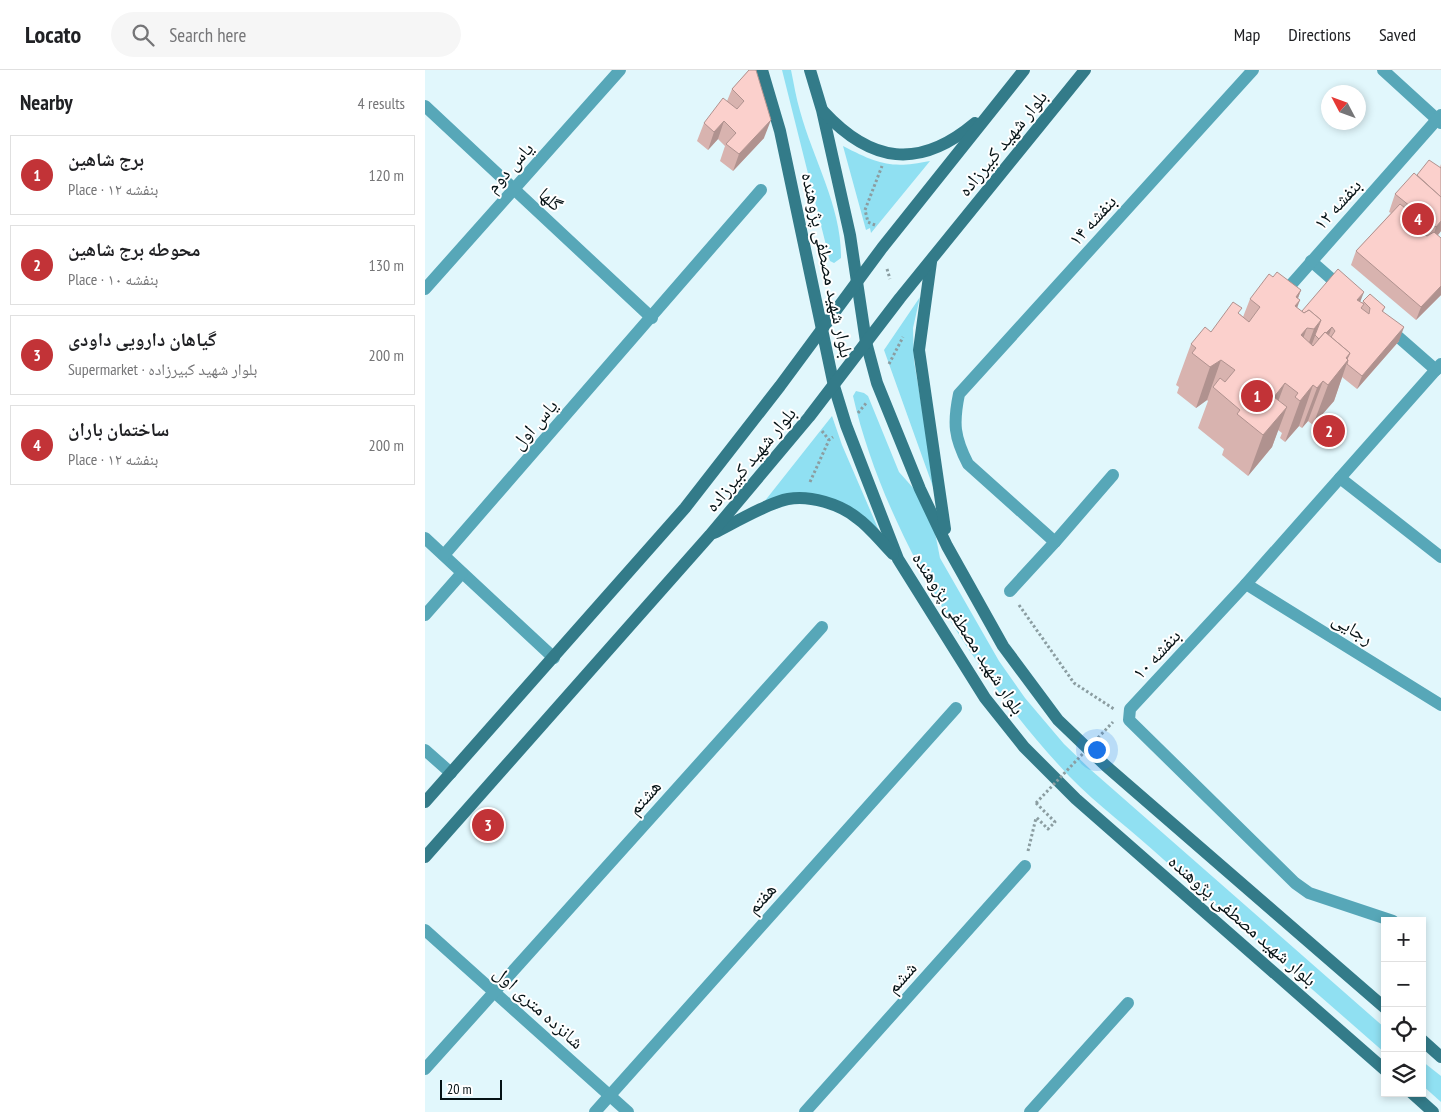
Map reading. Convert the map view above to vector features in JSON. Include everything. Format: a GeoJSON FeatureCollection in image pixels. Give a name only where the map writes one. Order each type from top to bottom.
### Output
{"type":"FeatureCollection","features":[{"type":"Feature","properties":{"kind":"main road","name":"بلوار شهید مصطفی پژوهنده"},"geometry":{"type":"LineString","coordinates":[[762,70],[780,131],[834,386],[846,425],[898,559],[985,698],[1024,747],[1076,799],[1381,1066]]}},
{"type":"Feature","properties":{"kind":"main road","name":"بلوار شهید مصطفی پژوهنده"},"geometry":{"type":"LineString","coordinates":[[810,70],[822,110],[850,235],[866,342],[877,383],[920,489],[947,546],[1003,646],[1030,685],[1058,720],[1106,766],[1384,1007]]}},
{"type":"Feature","properties":{"kind":"main road","name":"بلوار شهید کبیرزاده"},"geometry":{"type":"LineString","coordinates":[[425,802],[685,508],[822,329],[857,280],[1025,70]]}},
{"type":"Feature","properties":{"kind":"main road","name":"بلوار شهید کبیرزاده"},"geometry":{"type":"LineString","coordinates":[[425,857],[710,535],[834,386],[931,260],[1085,70]]}},
{"type":"Feature","properties":{"kind":"main road"},"geometry":{"type":"LineString","coordinates":[[822,110],[842,132],[856,142],[870,149],[903,154],[934,150],[961,135],[997,104]]}},
{"type":"Feature","properties":{"kind":"main road"},"geometry":{"type":"LineString","coordinates":[[931,260],[919,350],[947,546]]}},
{"type":"Feature","properties":{"kind":"main road"},"geometry":{"type":"LineString","coordinates":[[710,535],[788,499],[805,500],[831,504],[851,514],[898,559]]}},
{"type":"Feature","properties":{"kind":"main road"},"geometry":{"type":"LineString","coordinates":[[1426,1044],[1441,1057]]}},
{"type":"Feature","properties":{"kind":"main road"},"geometry":{"type":"LineString","coordinates":[[1416,1097],[1433,1112]]}},
{"type":"Feature","properties":{"kind":"street","name":"یاس دوم"},"geometry":{"type":"LineString","coordinates":[[425,289],[620,70]]}},
{"type":"Feature","properties":{"kind":"street","name":"بنفشه ۱۴"},"geometry":{"type":"LineString","coordinates":[[1055,542],[968,464],[960,450],[955,431],[959,394],[1253,70]]}},
{"type":"Feature","properties":{"kind":"street"},"geometry":{"type":"LineString","coordinates":[[1383,70],[1440,119]]}},
{"type":"Feature","properties":{"kind":"street","name":"گلها"},"geometry":{"type":"LineString","coordinates":[[425,106],[652,318]]}},
{"type":"Feature","properties":{"kind":"street","name":"بنفشه ۱۲"},"geometry":{"type":"LineString","coordinates":[[1274,304],[1440,119]]}},
{"type":"Feature","properties":{"kind":"street","name":"یاس اول"},"geometry":{"type":"LineString","coordinates":[[444,556],[761,190]]}},
{"type":"Feature","properties":{"kind":"street"},"geometry":{"type":"LineString","coordinates":[[1311,261],[1351,296]]}},
{"type":"Feature","properties":{"kind":"street"},"geometry":{"type":"LineString","coordinates":[[1380,321],[1439,367]]}},
{"type":"Feature","properties":{"kind":"street","name":"بنفشه ۱۰"},"geometry":{"type":"LineString","coordinates":[[1381,917],[1309,893],[1295,883],[1129,720],[1130,709],[1246,584],[1439,367]]}},
{"type":"Feature","properties":{"kind":"street"},"geometry":{"type":"LineString","coordinates":[[1010,592],[1113,475]]}},
{"type":"Feature","properties":{"kind":"street"},"geometry":{"type":"LineString","coordinates":[[1340,478],[1441,557]]}},
{"type":"Feature","properties":{"kind":"street"},"geometry":{"type":"LineString","coordinates":[[425,538],[554,658]]}},
{"type":"Feature","properties":{"kind":"street"},"geometry":{"type":"LineString","coordinates":[[425,615],[462,573]]}},
{"type":"Feature","properties":{"kind":"street","name":"رجایی"},"geometry":{"type":"LineString","coordinates":[[1246,584],[1441,705]]}},
{"type":"Feature","properties":{"kind":"street","name":"هشتم"},"geometry":{"type":"LineString","coordinates":[[425,1069],[822,627]]}},
{"type":"Feature","properties":{"kind":"street","name":"هفتم"},"geometry":{"type":"LineString","coordinates":[[595,1112],[956,708]]}},
{"type":"Feature","properties":{"kind":"street"},"geometry":{"type":"LineString","coordinates":[[425,750],[451,773]]}},
{"type":"Feature","properties":{"kind":"street","name":"ششم"},"geometry":{"type":"LineString","coordinates":[[805,1112],[1025,866]]}},
{"type":"Feature","properties":{"kind":"street","name":"شانزده متری اول"},"geometry":{"type":"LineString","coordinates":[[425,930],[628,1112]]}},
{"type":"Feature","properties":{"kind":"street"},"geometry":{"type":"LineString","coordinates":[[1030,1112],[1128,1003]]}},
{"type":"Feature","properties":{"kind":"path"},"geometry":{"type":"LineString","coordinates":[[875,225],[868,222],[865,210],[882,166]]}},
{"type":"Feature","properties":{"kind":"path"},"geometry":{"type":"LineString","coordinates":[[887,266],[890,278]]}},
{"type":"Feature","properties":{"kind":"path"},"geometry":{"type":"LineString","coordinates":[[890,363],[907,329]]}},
{"type":"Feature","properties":{"kind":"path"},"geometry":{"type":"LineString","coordinates":[[858,413],[869,400]]}},
{"type":"Feature","properties":{"kind":"path"},"geometry":{"type":"LineString","coordinates":[[822,431],[829,440]]}},
{"type":"Feature","properties":{"kind":"path"},"geometry":{"type":"LineString","coordinates":[[807,490],[829,440],[834,436]]}},
{"type":"Feature","properties":{"kind":"path"},"geometry":{"type":"LineString","coordinates":[[1010,592],[1074,683],[1105,701]]}},
{"type":"Feature","properties":{"kind":"path"},"geometry":{"type":"LineString","coordinates":[[1025,866],[1036,817],[1048,829],[1055,822],[1036,803],[1113,722]]}},
{"type":"Feature","properties":{"kind":"shaded area"},"geometry":{"type":"Polygon","coordinates":[[[782,70],[791,70],[797,101],[832,202],[840,239],[841,258],[834,263],[830,261],[782,70]]]}},
{"type":"Feature","properties":{"kind":"shaded area"},"geometry":{"type":"Polygon","coordinates":[[[843,146],[876,161],[895,165],[930,161],[871,233],[870,228],[866,230],[843,146]]]}},
{"type":"Feature","properties":{"kind":"shaded area"},"geometry":{"type":"Polygon","coordinates":[[[920,297],[913,328],[914,361],[937,498],[884,350],[920,297]]]}},
{"type":"Feature","properties":{"kind":"shaded area"},"geometry":{"type":"Polygon","coordinates":[[[856,391],[868,396],[899,472],[930,507],[940,558],[999,661],[1025,698],[1064,744],[1091,770],[1381,1024],[1381,1049],[1092,798],[1069,776],[1034,737],[1000,694],[968,648],[937,599],[910,549],[886,498],[867,446],[853,396],[856,391]]]}},
{"type":"Feature","properties":{"kind":"shaded area"},"geometry":{"type":"Polygon","coordinates":[[[832,416],[842,445],[880,533],[849,509],[827,498],[802,497],[764,502],[832,416]]]}},
{"type":"Feature","properties":{"kind":"shaded area"},"geometry":{"type":"Polygon","coordinates":[[[1426,1064],[1441,1076],[1441,1102],[1426,1089],[1426,1064]]]}},
{"type":"Feature","properties":{"kind":"building"},"geometry":{"type":"Polygon","coordinates":[[[749,70],[756,70],[771,120],[739,154],[726,144],[736,133],[724,121],[714,132],[704,123],[723,98],[737,109],[744,101],[732,89],[749,70]]]}},
{"type":"Feature","properties":{"kind":"building"},"geometry":{"type":"Polygon","coordinates":[[[1429,160],[1441,168],[1441,197],[1417,175],[1429,160]]]}},
{"type":"Feature","properties":{"kind":"building"},"geometry":{"type":"Polygon","coordinates":[[[1414,173],[1441,197],[1441,221],[1436,227],[1395,194],[1414,173]]]}},
{"type":"Feature","properties":{"kind":"building"},"geometry":{"type":"Polygon","coordinates":[[[1400,204],[1423,222],[1416,230],[1427,236],[1434,232],[1441,238],[1441,286],[1421,307],[1356,251],[1400,204]]]}},
{"type":"Feature","properties":{"kind":"building"},"geometry":{"type":"Polygon","coordinates":[[[1338,269],[1364,292],[1357,300],[1364,304],[1361,308],[1369,314],[1370,308],[1363,301],[1370,294],[1385,307],[1382,311],[1404,327],[1362,376],[1347,364],[1350,353],[1331,337],[1335,331],[1332,327],[1319,339],[1315,335],[1321,320],[1309,310],[1304,313],[1302,311],[1338,269]]]}},
{"type":"Feature","properties":{"kind":"building"},"geometry":{"type":"Polygon","coordinates":[[[1277,272],[1301,290],[1296,297],[1300,300],[1295,306],[1304,313],[1309,310],[1321,320],[1314,329],[1307,328],[1301,335],[1313,346],[1325,332],[1350,353],[1346,358],[1348,360],[1328,385],[1323,381],[1317,388],[1313,385],[1300,401],[1295,397],[1298,393],[1285,383],[1274,397],[1287,407],[1263,435],[1237,414],[1240,410],[1213,387],[1220,378],[1225,382],[1235,370],[1221,360],[1210,367],[1192,353],[1196,348],[1191,344],[1205,327],[1211,332],[1233,302],[1242,308],[1238,313],[1249,322],[1260,307],[1250,299],[1269,274],[1273,277],[1277,272]]]}},
{"type":"Feature","properties":{"kind":"place","name":"ساختمان باران"},"geometry":{"type":"Point","coordinates":[1418,219]}},
{"type":"Feature","properties":{"kind":"place","name":"برج شاهین"},"geometry":{"type":"Point","coordinates":[1257,396]}},
{"type":"Feature","properties":{"kind":"place","name":"محوطه برج شاهین"},"geometry":{"type":"Point","coordinates":[1329,431]}},
{"type":"Feature","properties":{"kind":"place","name":"گیاهان دارویی داودی"},"geometry":{"type":"Point","coordinates":[488,825]}}]}
